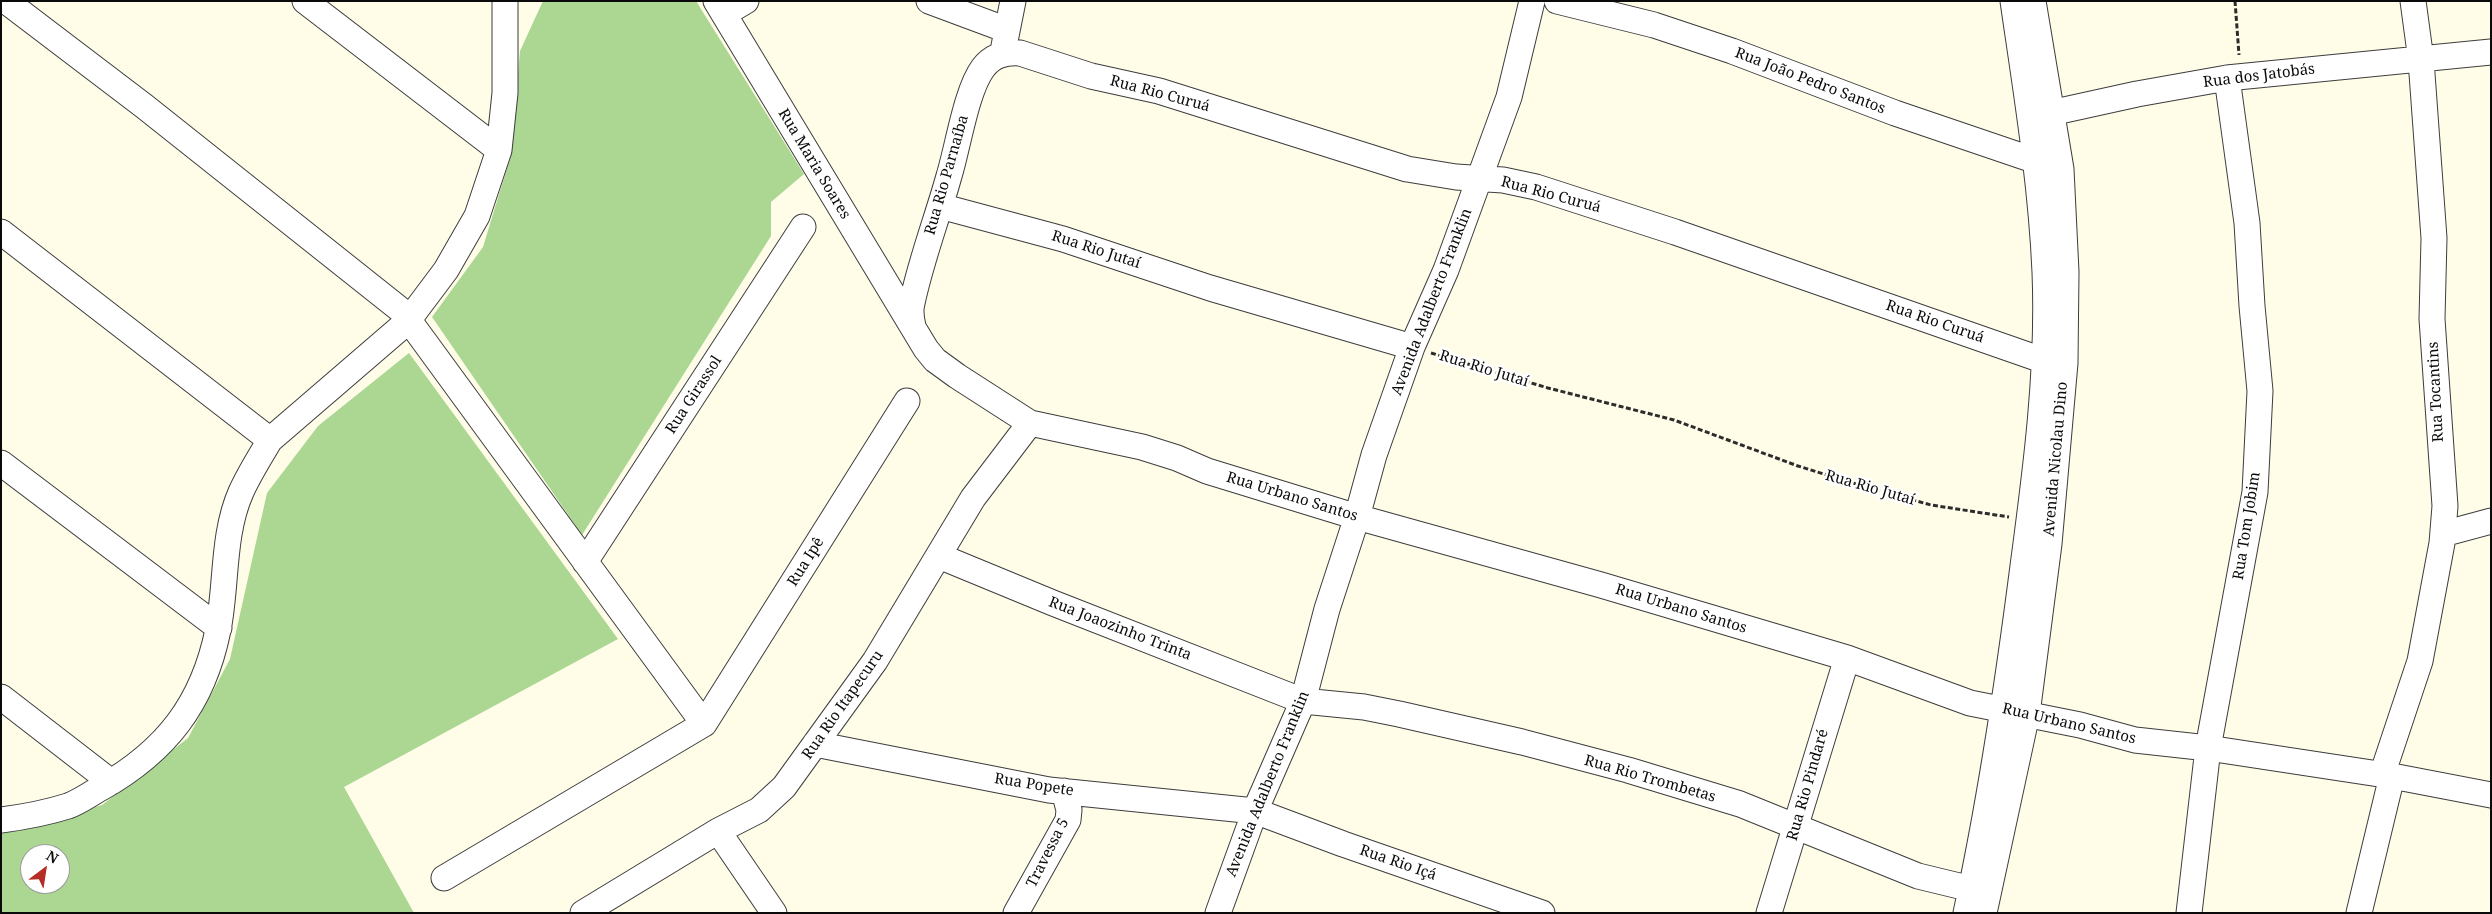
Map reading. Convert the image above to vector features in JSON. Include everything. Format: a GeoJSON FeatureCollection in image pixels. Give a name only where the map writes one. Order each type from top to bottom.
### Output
{"type":"FeatureCollection","features":[{"type":"Feature","properties":{"kind":"street"},"geometry":{"type":"LineString","coordinates":[[6,1],[144,106],[402,311],[408,322],[704,724],[444,878]]}},
{"type":"Feature","properties":{"kind":"street"},"geometry":{"type":"LineString","coordinates":[[305,1],[499,150]]}},
{"type":"Feature","properties":{"kind":"street"},"geometry":{"type":"LineString","coordinates":[[1,820],[42,814],[70,805],[135,768],[164,742],[191,706],[210,665],[219,628],[229,539],[240,494],[270,440],[408,322],[446,270],[477,216],[499,150],[505,93],[505,1]]}},
{"type":"Feature","properties":{"kind":"street"},"geometry":{"type":"LineString","coordinates":[[720,8],[746,1]]}},
{"type":"Feature","properties":{"kind":"street","name":"Rua Rio Curuá"},"geometry":{"type":"LineString","coordinates":[[929,1],[1010,46],[1091,76],[1159,91],[1407,169],[1503,180],[1536,187],[1675,232],[2045,361]]}},
{"type":"Feature","properties":{"kind":"street"},"geometry":{"type":"LineString","coordinates":[[1010,46],[1013,1]]}},
{"type":"Feature","properties":{"kind":"street","name":"Avenida Adalberto Franklin"},"geometry":{"type":"LineString","coordinates":[[1218,913],[1255,811],[1303,701],[1327,609],[1357,517],[1374,455],[1412,347],[1446,270],[1509,97],[1532,1]]}},
{"type":"Feature","properties":{"kind":"street","name":"Rua João Pedro Santos"},"geometry":{"type":"LineString","coordinates":[[1557,1],[1671,31],[1895,113],[2061,169]]}},
{"type":"Feature","properties":{"kind":"street","name":"Avenida Nicolau Dino"},"geometry":{"type":"LineString","coordinates":[[1977,902],[2049,544],[2065,363],[2066,272],[2061,169],[2041,115],[2013,1]]}},
{"type":"Feature","properties":{"kind":"street","name":"Avenida Nicolau Dino"},"geometry":{"type":"LineString","coordinates":[[2016,712],[2029,520],[2045,361],[2045,273],[2035,160],[2041,115],[2033,1]]}},
{"type":"Feature","properties":{"kind":"street","name":"Rua Tocantins"},"geometry":{"type":"LineString","coordinates":[[2359,913],[2387,776],[2420,661],[2443,534],[2445,506],[2432,319],[2434,238],[2421,60],[2413,1]]}},
{"type":"Feature","properties":{"kind":"street","name":"Rua Maria Soares"},"geometry":{"type":"LineString","coordinates":[[720,8],[913,326]]}},
{"type":"Feature","properties":{"kind":"street","name":"Rua Rio Parnaíba"},"geometry":{"type":"LineString","coordinates":[[913,326],[912,302],[927,242],[940,206],[978,77],[993,57],[1010,46]]}},
{"type":"Feature","properties":{"kind":"street","name":"Rua dos Jatobás"},"geometry":{"type":"LineString","coordinates":[[2041,115],[2137,94],[2234,78],[2491,52]]}},
{"type":"Feature","properties":{"kind":"street","name":"Rua Tom Jobim"},"geometry":{"type":"LineString","coordinates":[[2189,913],[2208,748],[2254,492],[2260,391],[2234,78]]}},
{"type":"Feature","properties":{"kind":"street","name":"Rua Rio Jutaí"},"geometry":{"type":"LineString","coordinates":[[940,206],[1063,238],[1210,288],[1412,347]]}},
{"type":"Feature","properties":{"kind":"street","name":"Rua Girassol"},"geometry":{"type":"LineString","coordinates":[[585,562],[803,227]]}},
{"type":"Feature","properties":{"kind":"street"},"geometry":{"type":"LineString","coordinates":[[1,232],[270,440]]}},
{"type":"Feature","properties":{"kind":"street","name":"Rua Urbano Santos"},"geometry":{"type":"LineString","coordinates":[[913,326],[935,360],[1012,413],[1030,423],[1142,447],[1177,458],[1207,471],[1357,517],[1601,584],[1847,658],[1970,702],[2135,740],[2208,748],[2387,776],[2491,795]]}},
{"type":"Feature","properties":{"kind":"street","name":"Rua Ipê"},"geometry":{"type":"LineString","coordinates":[[704,724],[907,401]]}},
{"type":"Feature","properties":{"kind":"street","name":"Rua Rio Itapecuru"},"geometry":{"type":"LineString","coordinates":[[594,910],[718,831],[759,810],[774,798],[790,780],[875,661],[973,498],[1030,423]]}},
{"type":"Feature","properties":{"kind":"street"},"geometry":{"type":"LineString","coordinates":[[1,463],[219,628]]}},
{"type":"Feature","properties":{"kind":"street"},"geometry":{"type":"LineString","coordinates":[[2443,534],[2491,521]]}},
{"type":"Feature","properties":{"kind":"street","name":"Rua Joaozinho Trinta"},"geometry":{"type":"LineString","coordinates":[[939,556],[1303,701]]}},
{"type":"Feature","properties":{"kind":"street","name":"Rua Rio Pindaré"},"geometry":{"type":"LineString","coordinates":[[1769,913],[1847,658]]}},
{"type":"Feature","properties":{"kind":"street"},"geometry":{"type":"LineString","coordinates":[[1,696],[111,782]]}},
{"type":"Feature","properties":{"kind":"street","name":"Rua Rio Trombetas"},"geometry":{"type":"LineString","coordinates":[[1303,701],[1364,707],[1522,742],[1628,770],[1740,804],[1797,825],[1977,902]]}},
{"type":"Feature","properties":{"kind":"street","name":"Rua Popete"},"geometry":{"type":"LineString","coordinates":[[815,744],[1049,790],[1255,811]]}},
{"type":"Feature","properties":{"kind":"street","name":"Travessa 5"},"geometry":{"type":"LineString","coordinates":[[1016,913],[1068,820],[1070,810],[1064,791]]}},
{"type":"Feature","properties":{"kind":"street","name":"Rua Rio Içá"},"geometry":{"type":"LineString","coordinates":[[1255,811],[1343,844],[1542,913]]}},
{"type":"Feature","properties":{"kind":"street"},"geometry":{"type":"LineString","coordinates":[[718,831],[774,913]]}},
{"type":"Feature","properties":{"kind":"path"},"geometry":{"type":"LineString","coordinates":[[2234,78],[2235,1]]}},
{"type":"Feature","properties":{"kind":"path","name":"Rua Rio Jutaí"},"geometry":{"type":"LineString","coordinates":[[1412,347],[1548,388],[1674,420],[1798,466],[1866,487],[1931,505],[2029,520]]}},
{"type":"Feature","properties":{"kind":"green space"},"geometry":{"type":"Polygon","coordinates":[[[543,1],[696,1],[804,174],[771,202],[771,236],[582,535],[432,317],[483,247],[511,155],[520,51],[543,1]]]}},
{"type":"Feature","properties":{"kind":"green space"},"geometry":{"type":"Polygon","coordinates":[[[409,353],[618,639],[344,787],[414,913],[1,913],[1,834],[102,805],[188,738],[230,659],[267,493],[318,426],[409,353]]]}}]}
